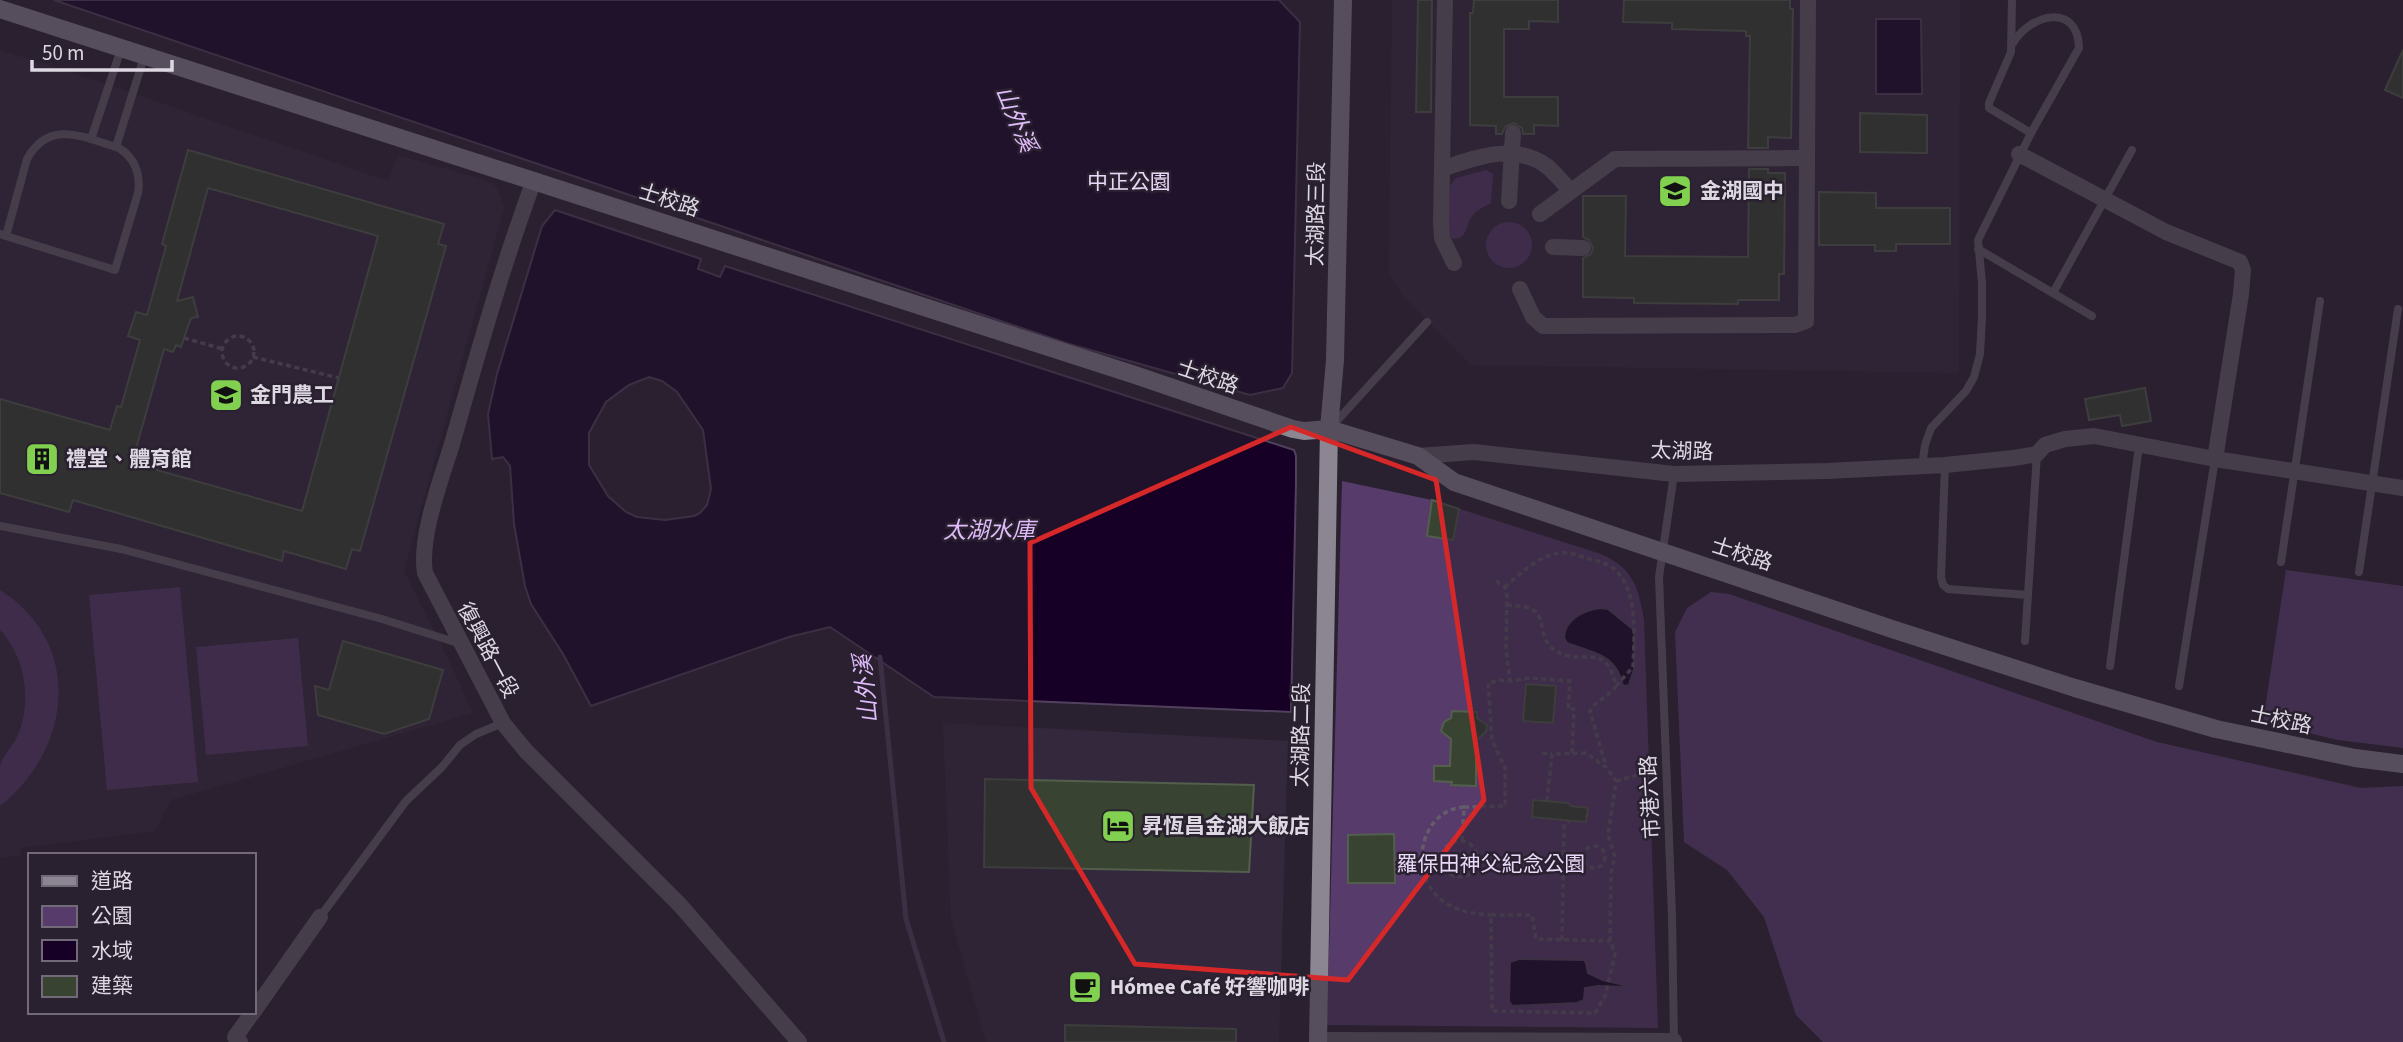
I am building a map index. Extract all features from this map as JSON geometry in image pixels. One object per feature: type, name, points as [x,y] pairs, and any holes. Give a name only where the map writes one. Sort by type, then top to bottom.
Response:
[{"type":"street","name":"太湖路三段","points":[[1329,429],[1335,360],[1343,0]]},
{"type":"street","points":[[1445,0],[1443,238],[1454,264]]},
{"type":"street","points":[[1520,289],[1533,317],[1543,326],[1795,325],[1806,321],[1808,0]]},
{"type":"street","name":"士校路","points":[[0,9],[1135,375],[1280,425],[1304,431],[1329,429],[1418,456],[1454,482],[2076,688],[2217,729],[2356,758],[2403,764]]},
{"type":"street","points":[[1509,201],[1513,134]]},
{"type":"street","points":[[1442,169],[1492,153],[1512,153],[1534,158],[1549,168],[1571,191]]},
{"type":"street","points":[[2019,154],[2166,232],[2240,262],[2243,270],[2215,459]]},
{"type":"street","points":[[1540,214],[1615,159],[1807,158]]},
{"type":"street","name":"復興路一段","points":[[534,180],[511,243],[437,495],[423,559],[425,573],[503,723],[526,751],[680,905],[799,1042]]},
{"type":"street","points":[[1553,247],[1583,247]]},
{"type":"street","name":"太湖路二段","points":[[1318,1041],[1329,429]]},
{"type":"street","points":[[2037,454],[2045,445],[2065,439],[2094,436],[2215,459],[2403,488]]},
{"type":"street","name":"太湖路","points":[[1418,456],[1475,452],[1674,474],[1922,467],[2037,454]]},
{"type":"street","points":[[256,1007],[320,917]]},
{"type":"street","points":[[236,1040],[251,1014]]},
{"type":"street","points":[[1318,1041],[1674,1041]]},
{"type":"lane","points":[[2012,0],[2009,61],[1989,108],[2031,133]]},
{"type":"lane","points":[[1922,467],[1931,428],[1966,391],[1975,377],[1980,354],[1982,317],[1978,240],[2019,154],[2079,48],[2079,35],[2073,24],[2062,18],[2048,17],[2019,32],[2011,45]]},
{"type":"lane","points":[[91,139],[121,49]]},
{"type":"lane","points":[[116,147],[144,57]]},
{"type":"lane","points":[[72,133],[116,147],[131,158],[140,184],[115,270],[3,235],[27,159],[31,151],[45,139],[56,134],[72,133]]},
{"type":"lane","points":[[2053,293],[2132,150]]},
{"type":"lane","points":[[1978,249],[2092,316]]},
{"type":"lane","points":[[2281,562],[2320,301]]},
{"type":"lane","points":[[2359,572],[2398,309]]},
{"type":"lane","points":[[1329,429],[1427,322]]},
{"type":"lane","points":[[2110,666],[2139,446]]},
{"type":"lane","points":[[2025,641],[2037,454]]},
{"type":"lane","points":[[2179,686],[2215,459]]},
{"type":"lane","points":[[1945,465],[1941,577],[1943,586],[1948,589],[2028,595]]},
{"type":"lane","name":"市港六路","points":[[1674,474],[1659,577],[1674,1041]]},
{"type":"lane","points":[[0,526],[134,552],[382,619],[461,644]]},
{"type":"lane","points":[[320,917],[406,800],[442,767],[460,744],[503,723]]},
{"type":"path","points":[[242,336],[253,347],[253,357],[242,367],[232,366],[224,359],[223,349],[228,340],[242,336]]},
{"type":"path","points":[[184,338],[223,349]]},
{"type":"path","points":[[253,357],[339,378]]},
{"type":"path","points":[[1505,587],[1524,570],[1548,556],[1567,553],[1602,562],[1618,573],[1630,596],[1634,620],[1633,667],[1608,696],[1596,703],[1590,711],[1607,768]]},
{"type":"path","points":[[1496,581],[1505,587],[1505,637],[1510,681]]},
{"type":"path","points":[[1507,605],[1528,607],[1536,612],[1546,642],[1552,649],[1565,655],[1605,660],[1612,667],[1616,686]]},
{"type":"path","points":[[1572,754],[1574,709],[1568,709],[1570,681],[1530,678],[1488,683],[1492,740],[1505,768],[1505,806],[1455,807],[1440,816],[1429,829],[1422,845],[1426,880],[1436,895],[1451,906],[1470,914],[1532,915],[1536,939],[1610,941]]},
{"type":"path","points":[[1490,915],[1492,1011],[1595,1013],[1605,996],[1615,954],[1610,941],[1611,873],[1615,857],[1608,835],[1616,780],[1607,768],[1586,753],[1542,753]]},
{"type":"path","points":[[1547,801],[1552,754]]},
{"type":"path","points":[[1616,780],[1655,770]]},
{"type":"path","points":[[1462,841],[1464,807]]},
{"type":"path","points":[[1562,940],[1564,826],[1569,821]]},
{"type":"path","points":[[1456,841],[1462,841],[1476,850],[1478,862],[1472,872],[1461,877],[1445,870],[1442,858],[1446,847],[1456,841]]},
{"type":"path","points":[[1592,846],[1600,847],[1605,856],[1604,863],[1595,868],[1588,866],[1584,859],[1586,849],[1592,846]]},
{"type":"path","points":[[1396,858],[1442,858]]},
{"type":"path","points":[[1563,859],[1584,859]]},
{"type":"highlighted area","points":[[1291,427],[1436,480],[1484,800],[1348,980],[1135,964],[1031,788],[1030,543]]},
{"type":"shaded area","name":"金湖國中","points":[[1392,0],[1960,0],[1959,373],[1471,365],[1403,296],[1389,274]]},
{"type":"shaded area","name":"金門農工","points":[[0,50],[388,181],[398,155],[481,179],[493,184],[498,190],[504,208],[404,571],[473,713],[171,800],[155,831],[21,848],[21,855],[0,858]]},
{"type":"shaded area","points":[[2286,570],[2403,586],[2403,748],[2338,740],[2263,722]]},
{"type":"shaded area","points":[[1711,592],[1729,594],[2157,742],[2361,788],[2403,786],[2403,1042],[1823,1042],[1796,1015],[1764,917],[1727,870],[1684,842],[1675,632],[1687,608]]},
{"type":"shaded area","points":[[943,723],[1288,741],[1279,1042],[986,1042],[951,919]]},
{"type":"green space","points":[[1486,170],[1493,174],[1491,203],[1473,216],[1461,237],[1453,239],[1448,234],[1450,186],[1456,178]]},
{"type":"green space","points":[[1509,222],[1525,229],[1532,245],[1525,261],[1509,268],[1493,261],[1486,245],[1493,229]]},
{"type":"green space","name":"羅保田神父紀念公園","points":[[1342,481],[1432,500],[1601,554],[1621,566],[1633,580],[1644,620],[1658,1028],[1327,1025]]},
{"type":"green space","points":[[180,587],[198,782],[107,790],[89,595]]},
{"type":"green space","points":[[0,590],[27,612],[46,638],[56,667],[58,696],[54,727],[42,756],[24,783],[0,806],[0,767],[21,726],[25,697],[21,667],[9,641],[0,630]]},
{"type":"green space","points":[[298,638],[308,746],[206,755],[196,647]]},
{"type":"water","name":"中正公園","points":[[54,0],[1279,0],[1300,22],[1292,373],[1283,388],[1250,395],[1069,344]]},
{"type":"water","points":[[1876,19],[1921,19],[1922,94],[1876,94]]},
{"type":"water","name":"太湖水庫","points":[[555,210],[701,259],[698,269],[720,277],[725,266],[1294,450],[1296,483],[1291,712],[934,697],[830,627],[789,637],[591,706],[563,654],[531,604],[525,586],[514,524],[510,466],[503,457],[492,459],[488,414],[497,374],[542,226]],"holes":[[[649,377],[662,381],[677,392],[703,430],[711,489],[707,505],[700,513],[665,520],[637,517],[626,512],[608,496],[589,465],[589,433],[606,402],[629,385]]]},
{"type":"water","points":[[1608,609],[1634,630],[1634,669],[1629,685],[1623,686],[1620,675],[1609,661],[1567,643],[1564,638],[1571,621],[1588,611]]},
{"type":"water","points":[[1519,959],[1584,960],[1588,973],[1624,985],[1585,988],[1584,1000],[1577,1003],[1512,1006],[1509,1001],[1510,962]]},
{"type":"building","points":[[1418,0],[1432,0],[1431,112],[1416,112]]},
{"type":"building","points":[[1474,0],[1558,0],[1558,22],[1529,21],[1529,29],[1504,29],[1504,97],[1558,97],[1558,126],[1534,125],[1534,134],[1523,134],[1522,128],[1514,123],[1505,127],[1502,134],[1496,134],[1496,126],[1470,125],[1470,13],[1473,13]]},
{"type":"building","points":[[1624,0],[1790,0],[1790,9],[1793,9],[1791,138],[1768,137],[1768,148],[1748,148],[1750,36],[1746,36],[1746,31],[1672,29],[1672,23],[1623,22]]},
{"type":"building","points":[[2403,50],[2403,98],[2385,90]]},
{"type":"building","points":[[1860,113],[1927,115],[1927,153],[1860,152]]},
{"type":"building","points":[[188,150],[444,224],[438,244],[446,246],[360,551],[352,549],[346,569],[284,551],[282,561],[73,500],[69,512],[0,493],[0,399],[110,430],[117,406],[121,407],[140,340],[128,336],[136,312],[147,315],[166,246],[162,244]],"holes":[[[208,188],[378,236],[302,511],[132,463],[164,349],[173,352],[176,345],[181,347],[191,318],[198,317],[193,297],[177,301]]]},
{"type":"building","points":[[1749,169],[1785,173],[1784,274],[1779,274],[1779,300],[1738,300],[1738,304],[1634,303],[1634,298],[1583,297],[1583,258],[1591,254],[1593,248],[1589,240],[1583,237],[1583,196],[1626,196],[1625,256],[1748,257]]},
{"type":"building","points":[[1819,192],[1876,193],[1876,208],[1950,208],[1950,244],[1896,244],[1896,251],[1875,251],[1875,245],[1819,245]]},
{"type":"building","points":[[2145,388],[2151,421],[2122,426],[2120,415],[2089,420],[2085,399]]},
{"type":"building","points":[[1432,500],[1459,509],[1453,540],[1427,536]]},
{"type":"building","points":[[343,641],[443,670],[429,719],[384,734],[318,715],[315,686],[329,690]]},
{"type":"building","points":[[1526,684],[1556,686],[1553,723],[1523,721]]},
{"type":"building","points":[[1452,711],[1477,712],[1477,718],[1487,725],[1486,732],[1476,740],[1476,786],[1434,781],[1434,766],[1450,766],[1451,739],[1441,731],[1444,722],[1451,718]]},
{"type":"building","name":"昇恆昌金湖大飯店","points":[[985,779],[1254,785],[1249,872],[984,867]]},
{"type":"building","points":[[1533,800],[1588,808],[1586,822],[1532,817]]},
{"type":"building","points":[[1394,834],[1395,883],[1348,883],[1348,835]]},
{"type":"building","points":[[1065,1025],[1236,1029],[1236,1042],[1065,1042]]},
{"type":"waterway","name":"山外溪","points":[[880,657],[906,919],[944,1042]]},
{"type":"place","name":"金湖國中","points":[[1675,191]]},
{"type":"place","name":"金門農工","points":[[226,395]]},
{"type":"place","name":"禮堂、體育館","points":[[42,459]]},
{"type":"place","name":"昇恆昌金湖大飯店","points":[[1118,826]]},
{"type":"place","name":"Hómee Café 好響咖啡","points":[[1085,987]]}]
